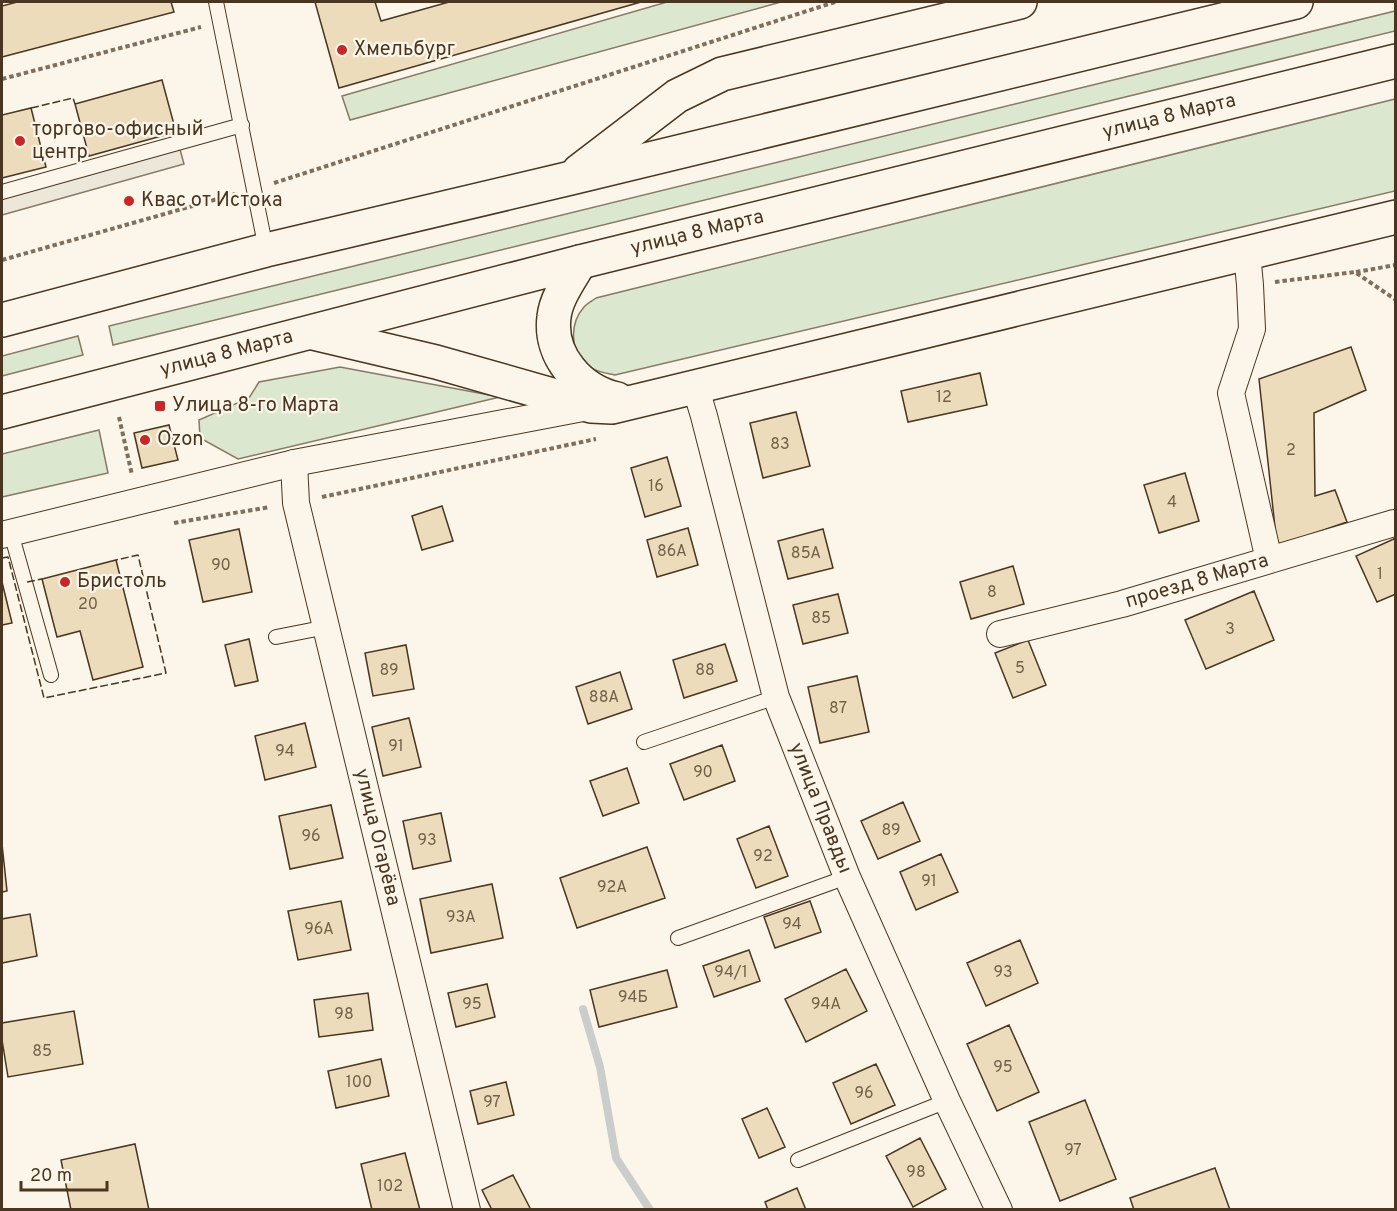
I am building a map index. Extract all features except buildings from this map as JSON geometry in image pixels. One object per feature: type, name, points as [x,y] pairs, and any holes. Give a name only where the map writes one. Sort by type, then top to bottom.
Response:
[{"type":"main road","points":[[571,178],[677,96],[722,74],[1020,2]]},
{"type":"main road","points":[[2,320],[266,250],[1296,2]]},
{"type":"main road","name":"улица 8 Марта","points":[[2,412],[580,262],[1395,61]]},
{"type":"main road","points":[[309,332],[436,362],[591,406],[612,407],[1395,217]]},
{"type":"main road","points":[[580,262],[563,292],[554,315],[553,338],[563,363],[584,384],[607,396],[630,402]]},
{"type":"street","points":[[1247,253],[1252,329],[1231,393],[1269,560]]},
{"type":"street","name":"улица Правды","points":[[694,386],[707,427],[776,697],[847,877],[946,1101],[999,1209]]},
{"type":"street","points":[[6,534],[294,464],[591,406]]},
{"type":"street","name":"улица Огарёва","points":[[294,464],[296,503],[467,1209]]},
{"type":"street","name":"проезд 8 Марта","points":[[999,634],[1122,604],[1394,523]]},
{"type":"lane","points":[[216,2],[266,250]]},
{"type":"lane","points":[[2,192],[242,125]]},
{"type":"lane","points":[[6,534],[51,675]]},
{"type":"lane","points":[[276,637],[327,627]]},
{"type":"lane","points":[[644,742],[776,697]]},
{"type":"lane","points":[[678,938],[847,877]]},
{"type":"lane","points":[[798,1160],[946,1101]]},
{"type":"path","points":[[2,260],[254,189],[835,2]]},
{"type":"path","points":[[2,79],[221,21]]},
{"type":"path","points":[[1355,272],[1395,265]]},
{"type":"path","points":[[119,417],[133,480]]},
{"type":"green space","points":[[667,2],[781,2],[350,120],[342,96]]},
{"type":"green space","points":[[1395,11],[1395,31],[113,345],[109,326]]},
{"type":"green space","points":[[1395,99],[1395,191],[615,375],[588,366],[575,346],[574,329],[579,314],[596,298]]},
{"type":"green space","points":[[78,336],[83,355],[2,376],[2,356]]},
{"type":"green space","points":[[340,367],[500,397],[238,459],[200,438],[199,420],[249,398],[259,382]]},
{"type":"green space","points":[[99,430],[108,473],[2,497],[2,454]]},
{"type":"shaded area","points":[[178,142],[184,164],[2,215],[2,192]]},
{"type":"waterway","points":[[583,1009],[600,1067],[616,1158],[650,1210]]},
{"type":"fence","points":[[31,108],[73,98],[75,104]]},
{"type":"fence","points":[[2,558],[8,557],[44,698],[166,673],[138,555],[116,560]]},
{"type":"fence","points":[[27,582],[42,579]]},
{"type":"place","name":"Хмельбург","points":[[342,50]]},
{"type":"place","name":"торгово-офисный центр","points":[[20,141]]},
{"type":"place","name":"Квас от Истока","points":[[129,201]]},
{"type":"place","name":"Улица 8-го Марта","points":[[160,406]]},
{"type":"place","name":"Ozon","points":[[145,440]]},
{"type":"place","name":"Бристоль","points":[[65,582]]}]
